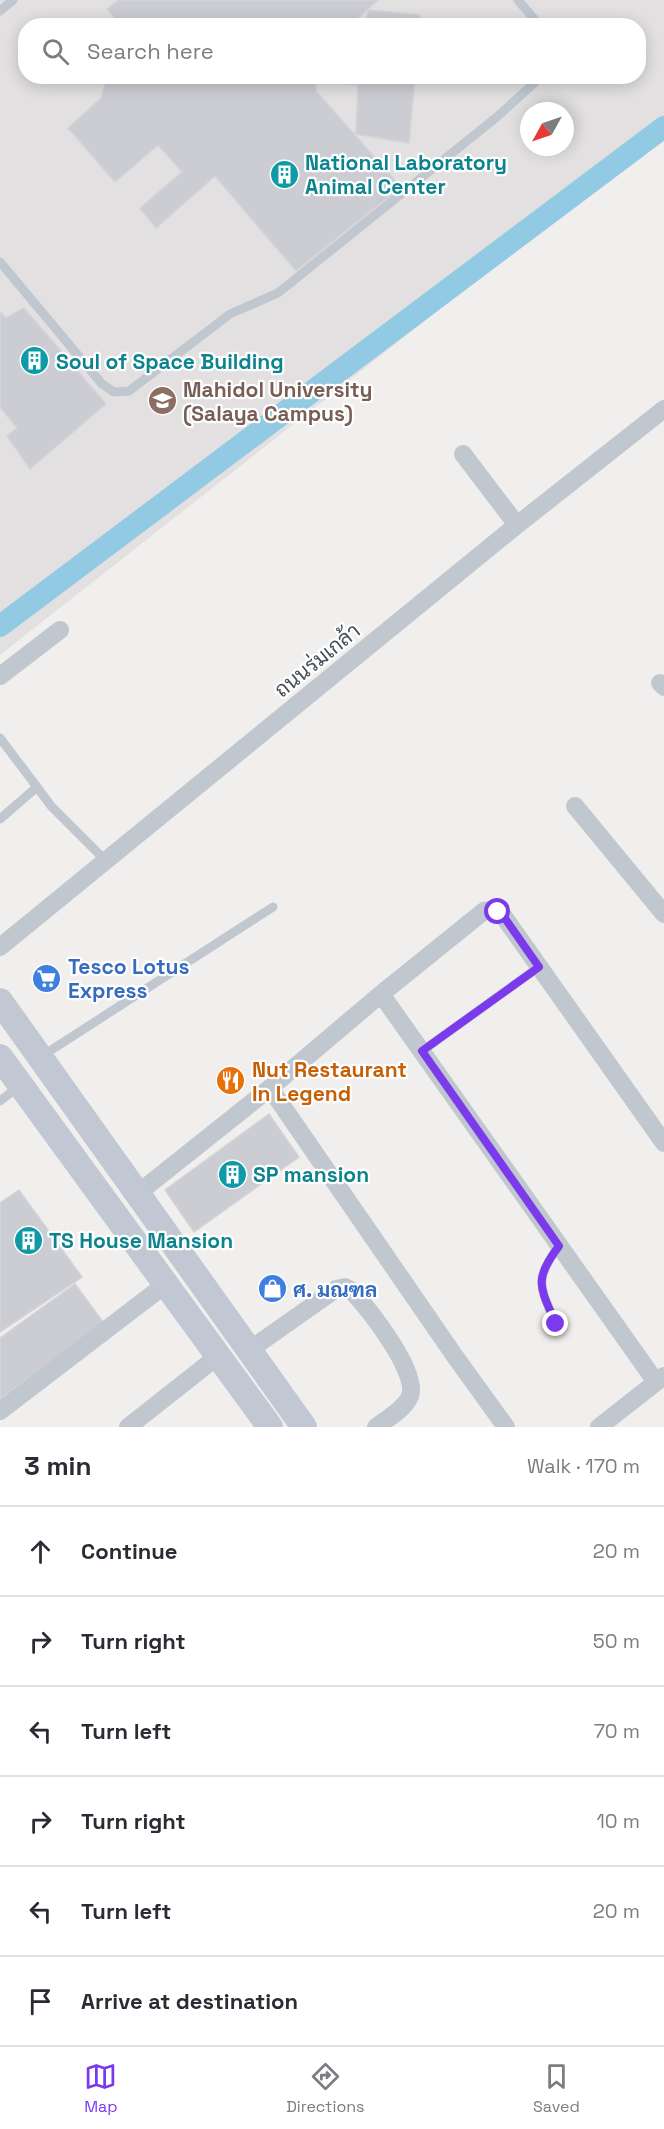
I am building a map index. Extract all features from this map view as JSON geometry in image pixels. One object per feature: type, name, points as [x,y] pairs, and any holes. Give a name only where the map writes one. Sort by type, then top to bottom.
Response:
[{"type":"main road","points":[[0,1001],[304,1427]]},
{"type":"main road","points":[[0,1057],[270,1427]]},
{"type":"main road","points":[[113,1211],[137,1194]]},
{"type":"street","name":"ถนนร่มเกล้า","points":[[0,947],[664,409]]},
{"type":"street","points":[[463,454],[518,525]]},
{"type":"street","points":[[0,676],[60,630]]},
{"type":"street","points":[[575,806],[664,914]]},
{"type":"street","points":[[137,1194],[270,1088],[484,911],[492,910],[504,917],[664,1143]]},
{"type":"street","points":[[381,994],[559,1246],[660,1379],[599,1427]]},
{"type":"street","points":[[270,1088],[506,1427]]},
{"type":"street","points":[[0,1411],[166,1284]]},
{"type":"street","points":[[248,1351],[336,1289],[345,1287],[351,1290],[404,1362],[412,1382],[410,1396],[404,1405],[376,1427]]},
{"type":"street","points":[[128,1427],[218,1356]]},
{"type":"lane","points":[[0,10],[13,0]]},
{"type":"lane","points":[[518,0],[533,18]]},
{"type":"lane","points":[[0,262],[102,384],[114,392],[129,392],[230,314],[278,293],[498,116],[533,84]]},
{"type":"lane","points":[[0,738],[51,806],[107,862]]},
{"type":"lane","points":[[0,819],[37,787]]},
{"type":"lane","points":[[40,1057],[273,907]]},
{"type":"lane","points":[[422,1051],[539,967]]},
{"type":"lane","points":[[0,1101],[21,1085]]},
{"type":"lane","points":[[556,1324],[541,1291],[541,1275],[546,1262],[559,1246]]},
{"type":"shaded area","name":"Mahidol University (Salaya Campus)","points":[[0,0],[664,0],[664,133],[0,655]]},
{"type":"building","points":[[119,0],[378,0],[358,18],[114,18],[107,9]]},
{"type":"building","points":[[368,10],[420,15],[420,18],[367,18]]},
{"type":"building","name":"National Laboratory Animal Center","points":[[105,84],[315,84],[316,91],[401,187],[296,271],[215,176],[156,228],[140,208],[182,172],[158,145],[115,182],[68,128],[101,98]]},
{"type":"building","name":"National Laboratory Animal Center","points":[[349,84],[414,84],[409,143],[356,134],[358,85]]},
{"type":"building","name":"Soul of Space Building","points":[[24,308],[106,404],[30,469],[7,436],[17,428],[0,407],[0,312],[6,318]]},
{"type":"building","name":"SP mansion","points":[[269,1114],[299,1157],[194,1232],[165,1190]]},
{"type":"building","name":"TS House Mansion","points":[[19,1190],[82,1277],[0,1332],[0,1203]]},
{"type":"building","points":[[75,1284],[104,1323],[0,1399],[0,1338]]},
{"type":"waterway","points":[[0,626],[664,127]]},
{"type":"place","name":"National Laboratory Animal Center","points":[[284,174]]},
{"type":"place","name":"Soul of Space Building","points":[[35,361]]},
{"type":"place","name":"Mahidol University (Salaya Campus)","points":[[162,401]]},
{"type":"place","name":"Tesco Lotus Express","points":[[47,978]]},
{"type":"place","name":"Nut Restaurant In Legend","points":[[231,1081]]},
{"type":"place","name":"SP mansion","points":[[232,1174]]},
{"type":"place","name":"TS House Mansion","points":[[28,1240]]},
{"type":"place","name":"ศ. มณฑล","points":[[272,1289]]},
{"type":"route","points":[[498,912],[504,917],[539,967],[422,1051],[559,1246],[546,1262],[541,1275],[541,1291],[556,1324]]}]
